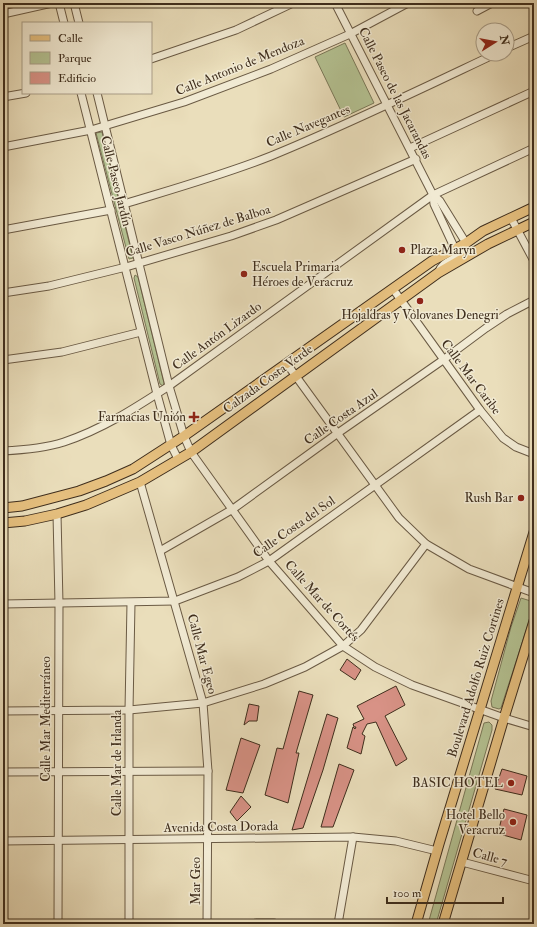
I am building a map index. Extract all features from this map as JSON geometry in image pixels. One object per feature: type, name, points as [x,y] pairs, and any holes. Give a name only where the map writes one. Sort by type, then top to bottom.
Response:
[{"type":"main road","name":"Calzada Costa Verde","points":[[3,508],[22,506],[54,498],[106,481],[133,469],[184,436],[432,261],[466,243],[483,231],[534,207]]},
{"type":"main road","name":"Calzada Costa Verde","points":[[3,523],[26,521],[57,514],[86,505],[140,482],[191,452],[438,273],[488,244],[534,222]]},
{"type":"main road","name":"Boulevard Adolfo Ruiz Cortines","points":[[416,924],[534,532]]},
{"type":"main road","points":[[443,924],[534,621]]},
{"type":"street","points":[[3,14],[52,3]]},
{"type":"street","points":[[59,3],[64,22]]},
{"type":"street","points":[[74,3],[79,22]]},
{"type":"street","points":[[152,59],[236,30],[293,3]]},
{"type":"street","name":"Calle Paseo de las Jacarandas","points":[[335,3],[416,159],[433,195],[434,204],[455,249]]},
{"type":"street","name":"Calle Antonio de Mendoza","points":[[3,147],[91,130],[184,102],[229,86],[350,34],[408,3]]},
{"type":"street","points":[[477,11],[492,3]]},
{"type":"street","points":[[515,44],[534,36]]},
{"type":"street","name":"Calle Navegantes","points":[[124,204],[216,176],[270,156],[387,105],[478,62]]},
{"type":"street","points":[[410,148],[534,91]]},
{"type":"street","points":[[3,97],[22,94]]},
{"type":"street","name":"Calle Paseo Jardín","points":[[81,94],[110,210],[126,266],[157,394],[171,445],[178,459]]},
{"type":"street","name":"Calle Paseo Jardín","points":[[97,94],[169,386],[184,436],[191,452]]},
{"type":"street","name":"Calle Antón Lizardo","points":[[3,451],[24,450],[62,443],[92,432],[124,415],[169,386],[433,195],[534,148]]},
{"type":"street","name":"Calle Vasco Núñez de Balboa","points":[[3,293],[49,286],[138,263],[231,236],[276,220],[416,159]]},
{"type":"street","name":"Calle Paseo de las Jacarandas","points":[[433,195],[440,201],[466,243]]},
{"type":"street","points":[[3,230],[110,210]]},
{"type":"street","points":[[517,231],[517,224],[521,217],[534,211]]},
{"type":"street","points":[[511,218],[534,261]]},
{"type":"street","points":[[438,273],[441,266],[460,253],[462,246],[466,243]]},
{"type":"street","name":"Calle Mar Caribe","points":[[392,289],[480,410],[503,438],[516,447],[534,454]]},
{"type":"street","name":"Calle Costa Azul","points":[[160,551],[233,509],[486,328],[507,314],[534,300]]},
{"type":"street","points":[[3,360],[62,352],[141,332]]},
{"type":"street","points":[[296,376],[297,361],[323,343],[324,338]]},
{"type":"street","points":[[287,364],[398,518],[426,544],[469,568],[534,593]]},
{"type":"street","name":"Calle Costa del Sol","points":[[3,604],[131,603],[175,601],[238,577],[269,561],[374,484],[480,410]]},
{"type":"street","name":"Calle Mar de Cortés","points":[[191,452],[269,561],[343,646],[375,667],[412,685],[480,710],[534,727]]},
{"type":"street","name":"Calle Mar Egeo","points":[[140,482],[203,703],[208,771],[208,838]]},
{"type":"street","name":"Calle Mar Mediterráneo","points":[[57,514],[59,604],[58,924]]},
{"type":"street","points":[[3,711],[129,710],[203,703],[264,684],[305,667],[343,646],[361,630],[426,544]]},
{"type":"street","name":"Calle Mar de Irlanda","points":[[130,924],[128,841],[131,603]]},
{"type":"street","points":[[3,772],[208,771]]},
{"type":"street","points":[[338,924],[353,837]]},
{"type":"street","name":"Avenida Costa Dorada","points":[[3,841],[128,841],[208,838],[353,837],[396,840],[437,851]]},
{"type":"street","name":"Mar Geo","points":[[208,838],[208,924]]},
{"type":"street","name":"Calle 7","points":[[462,862],[534,881]]},
{"type":"street","points":[[256,923],[269,923]]},
{"type":"green space","points":[[345,43],[374,103],[344,117],[315,57]]},
{"type":"green space","points":[[102,132],[133,258],[129,259],[96,133]]},
{"type":"green space","points":[[135,275],[138,277],[164,383],[163,386],[160,384],[134,278]]},
{"type":"green space","points":[[521,598],[534,602],[534,606],[501,708],[499,709],[492,707],[491,701],[511,627]]},
{"type":"green space","points":[[489,722],[492,725],[492,730],[436,924],[428,924],[484,723]]},
{"type":"building","points":[[347,659],[361,670],[355,680],[340,670]]},
{"type":"building","points":[[396,686],[405,705],[385,716],[407,759],[396,766],[376,722],[367,724],[362,734],[365,736],[361,754],[347,748],[353,727],[355,729],[356,727],[354,727],[353,724],[364,719],[357,706]]},
{"type":"building","points":[[299,691],[313,695],[296,753],[299,753],[288,803],[265,795],[277,748],[283,749]]},
{"type":"building","points":[[249,704],[259,706],[257,721],[249,721],[244,725]]},
{"type":"building","points":[[327,714],[338,718],[323,770],[303,828],[292,830]]},
{"type":"building","points":[[241,738],[260,745],[243,793],[226,790]]},
{"type":"building","points":[[339,764],[354,770],[333,827],[321,827]]},
{"type":"building","name":"BASIC HOTEL","points":[[502,769],[527,776],[522,795],[495,789]]},
{"type":"building","points":[[241,796],[251,807],[237,821],[230,812]]},
{"type":"building","name":"Hotel Bello Veracruz","points":[[504,809],[527,815],[521,840],[503,835],[504,830],[499,829]]},
{"type":"place","name":"Plaza Maryn","points":[[402,250]]},
{"type":"place","name":"Escuela Primaria Héroes de Veracruz","points":[[244,274]]},
{"type":"place","name":"Hojaldras y Volovanes Denegri","points":[[420,301]]},
{"type":"place","name":"Farmacias Unión","points":[[194,417]]},
{"type":"place","name":"Rush Bar","points":[[521,498]]},
{"type":"place","name":"BASIC HOTEL","points":[[511,783]]},
{"type":"place","name":"Hotel Bello Veracruz","points":[[513,822]]}]
